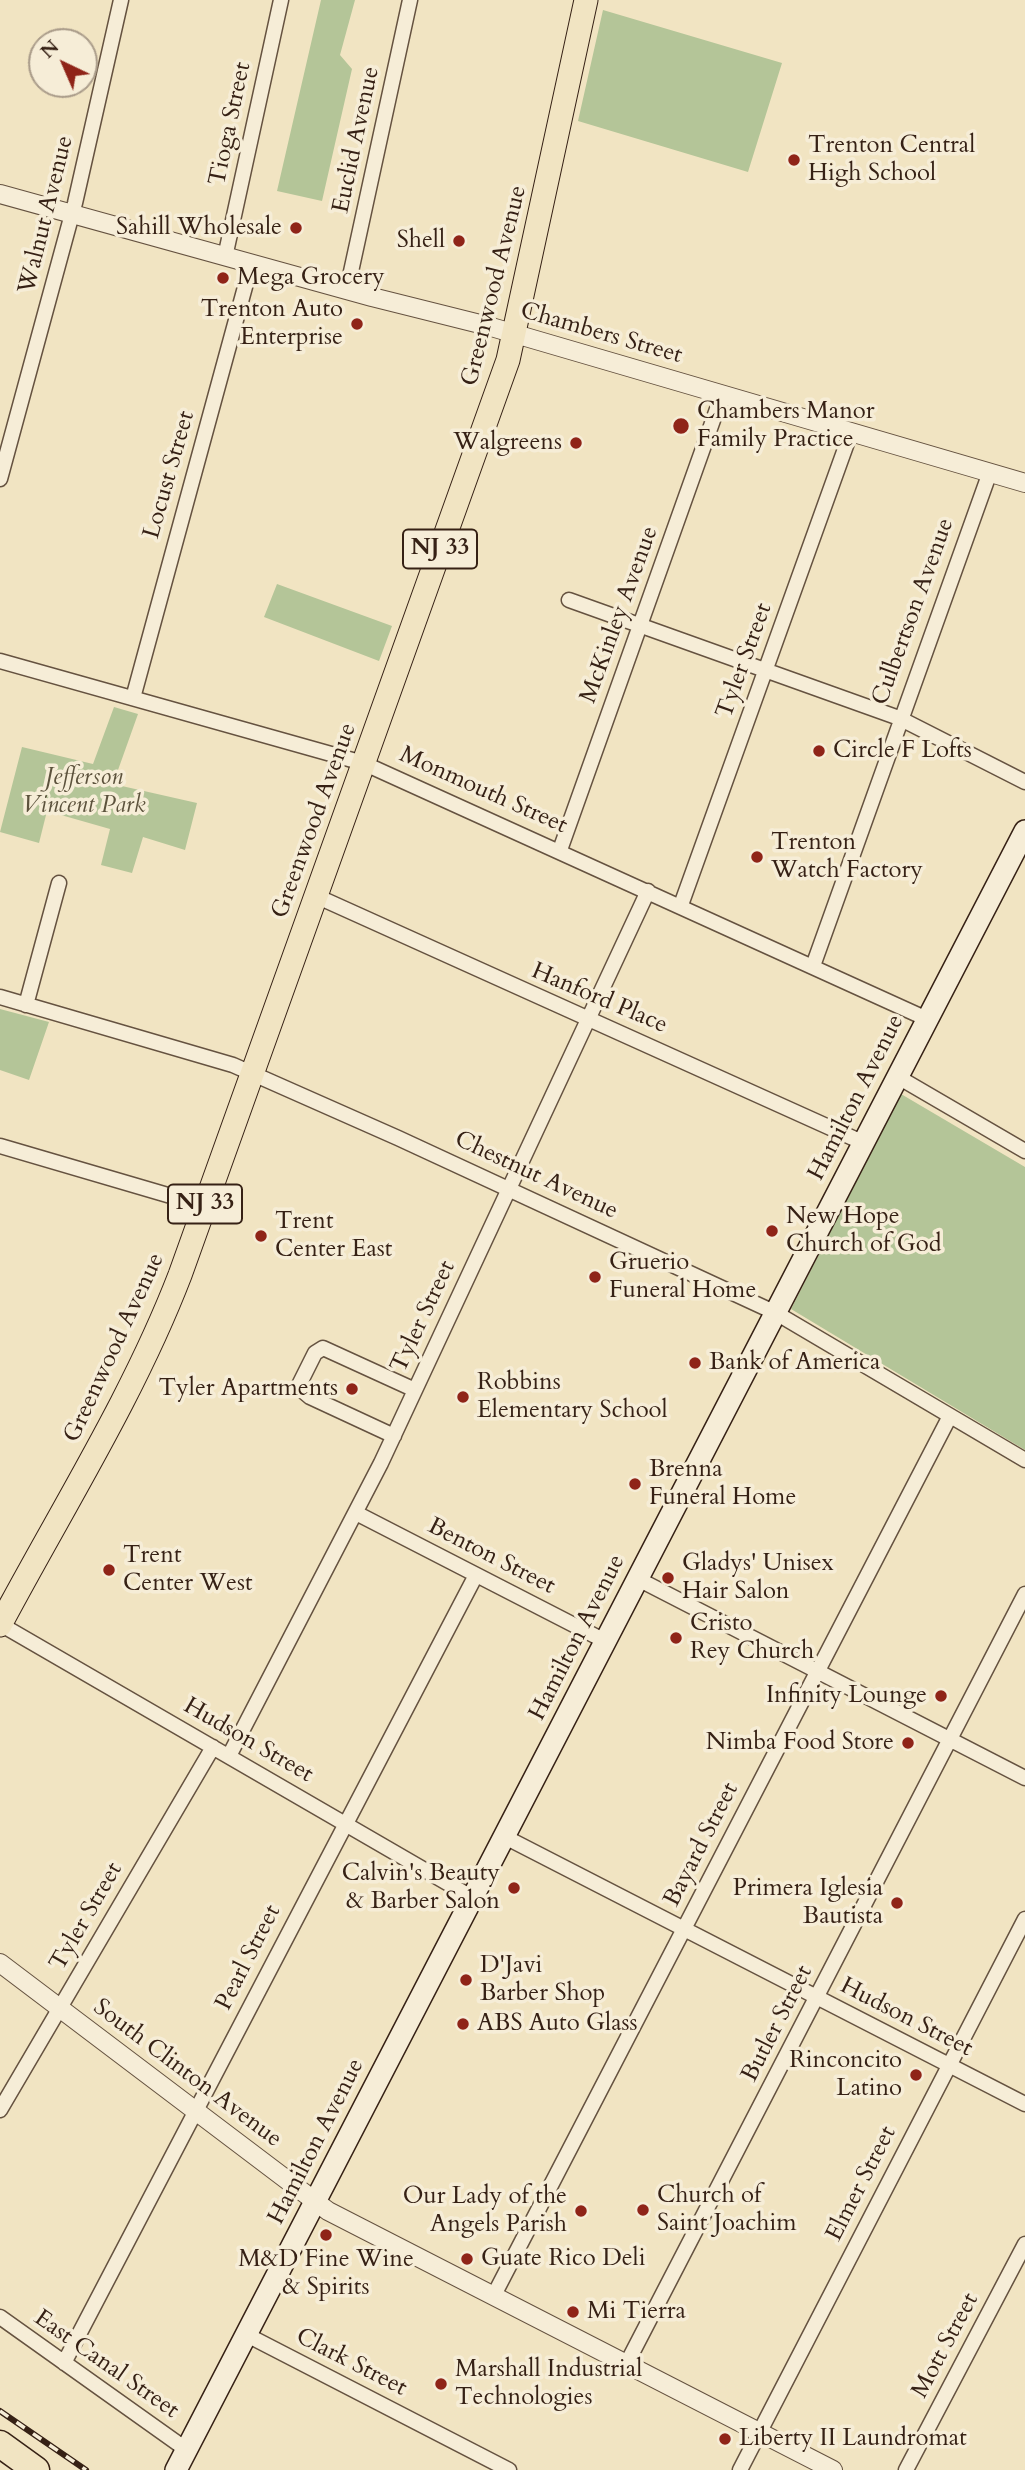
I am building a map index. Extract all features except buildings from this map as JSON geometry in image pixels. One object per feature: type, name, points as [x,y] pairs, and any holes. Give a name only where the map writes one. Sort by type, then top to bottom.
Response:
[{"type":"highway","points":[[0,2444],[36,2470]]},
{"type":"main road","name":"Greenwood Avenue","points":[[0,1624],[121,1404],[167,1309],[205,1206],[505,370],[586,0]]},
{"type":"main road","name":"Hamilton Avenue","points":[[176,2470],[1025,831]]},
{"type":"street","name":"Walnut Avenue","points":[[0,479],[72,215],[121,0]]},
{"type":"street","name":"Tioga Street","points":[[225,257],[281,0]]},
{"type":"street","name":"Euclid Avenue","points":[[347,290],[410,0]]},
{"type":"street","name":"Chambers Street","points":[[0,194],[251,265],[515,334],[1025,483]]},
{"type":"street","name":"Locust Street","points":[[133,698],[251,265]]},
{"type":"street","name":"McKinley Avenue","points":[[560,850],[722,395]]},
{"type":"street","name":"Tyler Street","points":[[681,905],[851,432]]},
{"type":"street","name":"Culbertson Avenue","points":[[813,966],[990,472]]},
{"type":"street","points":[[569,600],[900,718],[1025,782]]},
{"type":"street","name":"Monmouth Street","points":[[0,661],[363,763],[681,905],[927,1020]]},
{"type":"street","points":[[26,1005],[59,883]]},
{"type":"street","name":"Tyler Street","points":[[229,1756],[394,1436],[648,891]]},
{"type":"street","name":"Hanford Place","points":[[316,896],[864,1143]]},
{"type":"street","name":"Chestnut Avenue","points":[[0,997],[252,1072],[509,1188],[776,1313],[1025,1460]]},
{"type":"street","points":[[898,1077],[1025,1151]]},
{"type":"street","points":[[0,1146],[205,1206]]},
{"type":"street","points":[[394,1436],[310,1397],[298,1387],[315,1353],[323,1348],[415,1390]]},
{"type":"street","name":"Bayard Street","points":[[494,2295],[950,1416]]},
{"type":"street","name":"Benton Street","points":[[356,1513],[605,1641]]},
{"type":"street","name":"Pearl Street","points":[[64,2363],[476,1575]]},
{"type":"street","points":[[638,1579],[1025,1778]]},
{"type":"street","name":"Butler Street","points":[[627,2363],[1025,1594]]},
{"type":"street","name":"Hudson Street","points":[[0,1624],[473,1898]]},
{"type":"street","name":"Tyler Street","points":[[0,2110],[213,1747]]},
{"type":"street","name":"Hudson Street","points":[[505,1836],[1025,2104]]},
{"type":"street","name":"Elmer Street","points":[[740,2470],[1025,1919]]},
{"type":"street","name":"South Clinton Avenue","points":[[0,1963],[329,2211],[833,2470]]},
{"type":"street","name":"Mott Street","points":[[906,2470],[1025,2244]]},
{"type":"street","name":"East Canal Street","points":[[0,2317],[187,2450]]},
{"type":"street","name":"Clark Street","points":[[247,2335],[509,2470]]},
{"type":"green space","points":[[321,0],[355,0],[340,55],[352,69],[322,201],[277,191]]},
{"type":"green space","points":[[603,10],[782,63],[748,172],[578,121]]},
{"type":"green space","points":[[277,584],[392,626],[379,661],[264,617]]},
{"type":"green space","name":"Jefferson Vincent Park","points":[[114,707],[138,714],[113,784],[197,803],[185,850],[143,837],[132,873],[101,865],[110,829],[47,811],[39,843],[0,832],[22,747],[93,764]]},
{"type":"green space","points":[[0,1009],[49,1022],[29,1080],[0,1070]]},
{"type":"green space","points":[[901,1094],[1025,1167],[1025,1450],[791,1309]]},
{"type":"railway","points":[[0,2411],[86,2470]]},
{"type":"place","name":"Trenton Central High School","points":[[794,160]]},
{"type":"place","name":"Sahill Wholesale","points":[[296,228]]},
{"type":"place","name":"Shell","points":[[459,241]]},
{"type":"place","name":"Mega Grocery","points":[[223,278]]},
{"type":"place","name":"Trenton Auto Enterprise","points":[[357,324]]},
{"type":"place","name":"Chambers Manor Family Practice","points":[[681,426]]},
{"type":"place","name":"Walgreens","points":[[576,443]]},
{"type":"place","name":"Circle F Lofts","points":[[819,751]]},
{"type":"place","name":"Trenton Watch Factory","points":[[757,857]]},
{"type":"place","name":"New Hope Church of God","points":[[772,1231]]},
{"type":"place","name":"Trent Center East","points":[[261,1236]]},
{"type":"place","name":"Gruerio Funeral Home","points":[[595,1277]]},
{"type":"place","name":"Bank of America","points":[[695,1363]]},
{"type":"place","name":"Tyler Apartments","points":[[352,1389]]},
{"type":"place","name":"Robbins Elementary School","points":[[463,1397]]},
{"type":"place","name":"Brenna Funeral Home","points":[[635,1484]]},
{"type":"place","name":"Trent Center West","points":[[109,1570]]},
{"type":"place","name":"Gladys' Unisex Hair Salon","points":[[668,1578]]},
{"type":"place","name":"Cristo Rey Church","points":[[676,1638]]},
{"type":"place","name":"Infinity Lounge","points":[[941,1696]]},
{"type":"place","name":"Nimba Food Store","points":[[908,1743]]},
{"type":"place","name":"Calvin's Beauty & Barber Salon","points":[[514,1888]]},
{"type":"place","name":"Primera Iglesia Bautista","points":[[897,1903]]},
{"type":"place","name":"D'Javi Barber Shop","points":[[466,1980]]},
{"type":"place","name":"ABS Auto Glass","points":[[463,2024]]},
{"type":"place","name":"Rinconcito Latino","points":[[916,2075]]},
{"type":"place","name":"Church of Saint Joachim","points":[[643,2210]]},
{"type":"place","name":"Our Lady of the Angels Parish","points":[[581,2211]]},
{"type":"place","name":"M&D Fine Wine & Spirits","points":[[326,2235]]},
{"type":"place","name":"Guate Rico Deli","points":[[467,2259]]},
{"type":"place","name":"Mi Tierra","points":[[573,2312]]},
{"type":"place","name":"Marshall Industrial Technologies","points":[[441,2384]]},
{"type":"place","name":"Liberty II Laundromat","points":[[725,2439]]}]
